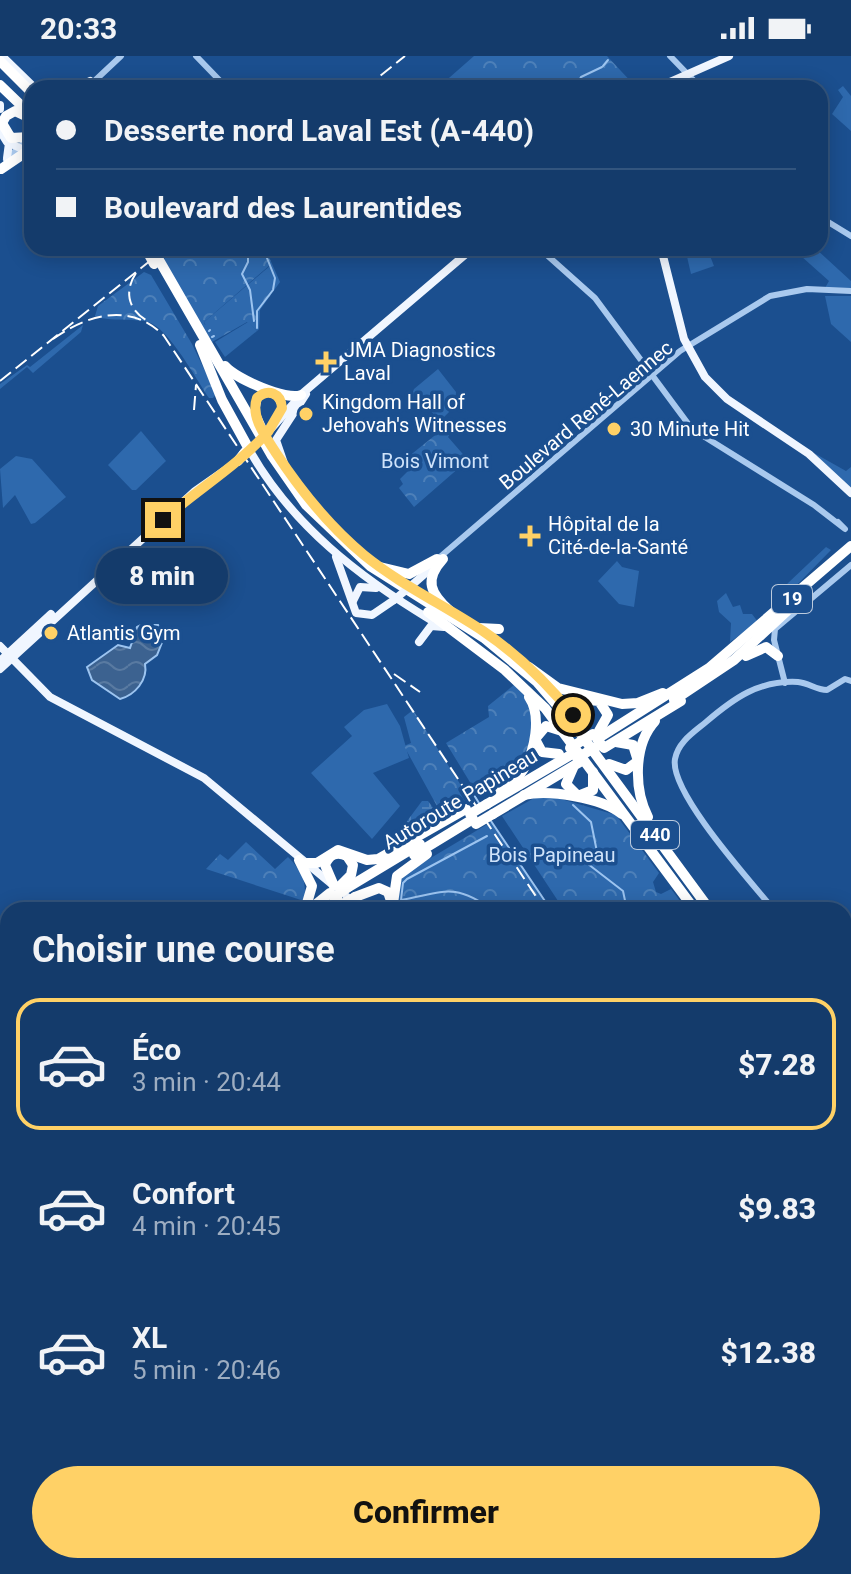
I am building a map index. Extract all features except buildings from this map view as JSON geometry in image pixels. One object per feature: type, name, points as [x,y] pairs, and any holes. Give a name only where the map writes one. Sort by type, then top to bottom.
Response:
[{"type":"highway","points":[[1,59],[24,80]]},
{"type":"highway","points":[[0,71],[24,94]]},
{"type":"highway","points":[[0,85],[24,110]]},
{"type":"highway","points":[[24,115],[13,112],[2,123],[5,134],[24,143]]},
{"type":"highway","points":[[2,166],[24,144]]},
{"type":"highway","name":"440","points":[[153,256],[296,492],[330,531],[367,564],[486,640],[539,685],[572,722],[709,902]]},
{"type":"highway","name":"440","points":[[157,262],[200,345],[270,466],[301,510],[357,564],[422,611],[496,655],[542,697],[695,902]]},
{"type":"highway","points":[[200,345],[247,455]]},
{"type":"highway","points":[[212,352],[236,377],[290,398],[304,395]]},
{"type":"highway","points":[[279,392],[290,409]]},
{"type":"highway","points":[[296,492],[380,567],[479,628],[499,629],[497,636],[501,644],[560,688],[622,704],[638,703],[663,693]]},
{"type":"highway","name":"Autoroute Papineau","points":[[601,740],[707,680],[761,637],[851,548]]},
{"type":"highway","name":"Autoroute Papineau","points":[[341,894],[575,757],[679,689],[731,651],[851,548]]},
{"type":"highway","points":[[380,567],[409,574],[440,559]]},
{"type":"highway","points":[[440,559],[431,574],[431,588],[450,611]]},
{"type":"highway","points":[[422,611],[519,682],[564,732],[687,900]]},
{"type":"highway","points":[[731,665],[761,637]]},
{"type":"highway","points":[[648,817],[637,786],[644,739],[653,722],[731,665],[762,648],[770,648],[778,656]]},
{"type":"highway","points":[[601,740],[663,693],[731,651]]},
{"type":"highway","points":[[529,667],[581,725],[709,902]]},
{"type":"highway","points":[[488,807],[499,790],[524,768],[536,724],[535,706],[519,682]]},
{"type":"highway","points":[[581,725],[582,705],[591,700],[599,701],[608,715],[601,740]]},
{"type":"highway","points":[[601,740],[679,702]]},
{"type":"highway","points":[[564,732],[549,725],[535,736],[541,751],[575,757]]},
{"type":"highway","points":[[601,740],[631,743],[638,758],[626,770],[609,764]]},
{"type":"highway","points":[[499,790],[559,754]]},
{"type":"highway","points":[[575,757],[566,784],[578,796],[593,790],[593,771]]},
{"type":"highway","points":[[524,795],[575,757]]},
{"type":"highway","points":[[488,807],[524,795],[548,792],[604,805],[629,821]]},
{"type":"highway","points":[[309,902],[312,866],[338,850],[375,860],[435,828],[471,817]]},
{"type":"highway","points":[[391,902],[399,872],[453,838],[471,817]]},
{"type":"highway","name":"Autoroute Papineau","points":[[341,894],[380,875],[471,817]]},
{"type":"highway","points":[[341,894],[435,828]]},
{"type":"highway","points":[[380,875],[453,838]]},
{"type":"highway","points":[[655,848],[687,900]]},
{"type":"highway","points":[[341,894],[382,888],[391,897],[391,902]]},
{"type":"highway","points":[[593,1574],[601,1574]]},
{"type":"main road","points":[[672,80],[729,56]]},
{"type":"main road","points":[[1,59],[26,80]]},
{"type":"main road","points":[[0,131],[24,143]]},
{"type":"main road","points":[[2,166],[24,144]]},
{"type":"main road","points":[[277,421],[317,382],[464,256]]},
{"type":"main road","points":[[661,256],[686,349],[701,372],[721,394],[816,461],[851,493]]},
{"type":"main road","points":[[269,434],[282,408],[280,399],[272,393],[261,395],[255,403],[257,418],[286,469],[314,506],[344,537]]},
{"type":"main road","points":[[286,469],[276,439],[304,395]]},
{"type":"main road","points":[[0,669],[6,655],[52,614],[78,597],[186,499],[247,455],[290,409]]},
{"type":"main road","points":[[247,455],[329,547],[392,598],[422,611],[464,640]]},
{"type":"main road","points":[[329,547],[343,568],[350,603],[356,613],[372,615],[440,559]]},
{"type":"main road","points":[[422,611],[427,630]]},
{"type":"main road","points":[[419,642],[433,625],[444,627]]},
{"type":"main road","points":[[6,655],[58,702],[177,763],[229,800],[312,866],[350,902]]},
{"type":"main road","points":[[312,866],[341,894]]},
{"type":"street","points":[[93,80],[119,56]]},
{"type":"street","points":[[196,56],[219,80]]},
{"type":"street","points":[[670,56],[691,80]]},
{"type":"street","points":[[828,224],[851,238]]},
{"type":"street","points":[[548,256],[595,298],[684,420],[704,439],[838,522]]},
{"type":"street","name":"Boulevard René-Laennec","points":[[440,559],[686,349],[770,296],[807,289],[851,293]]},
{"type":"street","points":[[784,681],[774,634],[787,618],[850,567]]},
{"type":"street","points":[[784,681],[775,636],[787,618]]},
{"type":"street","points":[[766,902],[715,838],[678,779],[675,761],[683,742],[738,695],[752,688],[799,680],[827,690],[845,679],[851,681]]},
{"type":"green space","points":[[474,56],[607,56],[629,80],[447,80]]},
{"type":"green space","points":[[843,86],[851,96],[851,131],[832,114],[843,97],[838,90]]},
{"type":"green space","points":[[165,256],[269,256],[280,282],[260,310],[257,331],[247,322],[212,342],[164,261]],"holes":[[[270,265],[272,267],[205,325],[204,322]]]},
{"type":"green space","points":[[687,256],[710,256],[714,266],[691,274]]},
{"type":"green space","points":[[801,256],[824,256],[851,281],[851,290],[825,288],[829,281]]},
{"type":"green space","points":[[271,265],[272,268],[206,326],[204,322]]},
{"type":"green space","points":[[144,272],[151,275],[192,344],[216,394],[213,398],[209,398],[189,366],[154,324],[95,316],[98,306]]},
{"type":"green space","points":[[825,296],[851,296],[851,342],[831,324]]},
{"type":"green space","points":[[248,322],[257,331],[225,357],[215,342]]},
{"type":"green space","points":[[83,325],[81,332],[33,373],[27,367],[0,389],[0,384],[27,365],[30,367]]},
{"type":"green space","points":[[438,369],[456,392],[455,406],[440,421],[426,406],[408,405],[414,389]]},
{"type":"green space","name":"Bois Vimont","points":[[449,424],[454,428],[448,437],[468,460],[414,507],[399,488],[403,484],[400,479],[413,466],[408,457]]},
{"type":"green space","points":[[141,431],[166,461],[136,490],[132,490],[108,465]]},
{"type":"green space","points":[[814,453],[846,471],[851,467],[851,490]]},
{"type":"green space","points":[[16,456],[32,459],[66,497],[35,523],[31,524],[15,495],[3,508],[0,469]]},
{"type":"green space","points":[[826,547],[831,550],[788,594],[776,601],[785,595],[784,588],[788,583]]},
{"type":"green space","points":[[617,561],[622,567],[639,571],[634,607],[619,604],[598,581]]},
{"type":"green space","points":[[726,593],[733,607],[740,605],[743,614],[752,614],[758,622],[730,642],[731,623],[719,612],[717,601]]},
{"type":"green space","points":[[514,685],[532,710],[527,751],[512,776],[476,792],[446,743],[489,717],[488,706]]},
{"type":"green space","points":[[387,704],[400,726],[409,758],[373,773],[400,806],[372,839],[311,773],[352,736],[344,727],[364,710]]},
{"type":"green space","points":[[413,710],[469,798],[443,817],[404,746],[411,743],[404,717]]},
{"type":"green space","name":"Bois Papineau","points":[[536,797],[554,797],[616,815],[659,873],[653,882],[656,892],[661,894],[671,889],[681,902],[559,902],[502,816]]},
{"type":"green space","points":[[422,801],[428,801],[437,813],[400,838],[399,832]]},
{"type":"green space","points":[[491,822],[546,902],[398,902],[399,882],[409,871]]},
{"type":"green space","points":[[246,842],[275,869],[288,857],[304,881],[304,902],[206,869],[220,854],[228,860]]},
{"type":"water","points":[[158,625],[163,640],[157,655],[145,664],[139,686],[120,699],[92,680],[87,667],[118,645],[130,648],[137,627]]},
{"type":"waterway","points":[[603,66],[608,60]]},
{"type":"waterway","points":[[579,80],[602,67]]},
{"type":"waterway","points":[[248,256],[242,274],[250,290],[254,321]]},
{"type":"waterway","points":[[257,328],[257,311],[273,290],[275,278],[266,256]]},
{"type":"waterway","points":[[474,795],[479,803]]},
{"type":"waterway","points":[[573,805],[591,822],[597,852],[588,864],[623,891],[625,902]]},
{"type":"waterway","points":[[491,821],[546,902]]},
{"type":"waterway","points":[[481,902],[458,892],[439,892],[401,900],[403,883],[407,879],[487,836]]},
{"type":"railway","points":[[375,80],[405,56]]},
{"type":"railway","points":[[0,381],[156,256]]},
{"type":"railway","points":[[136,273],[130,286],[130,299],[135,311],[146,320]]},
{"type":"railway","points":[[53,339],[80,323],[109,315],[138,319],[164,336],[540,902]]},
{"type":"railway","points":[[194,410],[196,385]]},
{"type":"railway","points":[[394,674],[420,692]]},
{"type":"place","name":"JMA Diagnostics Laval","points":[[326,362]]},
{"type":"place","name":"Kingdom Hall of Jehovah's Witnesses","points":[[306,414]]},
{"type":"place","name":"30 Minute Hit","points":[[614,429]]},
{"type":"place","name":"Hôpital de la Cité-de-la-Santé","points":[[530,536]]},
{"type":"place","name":"Atlantis Gym","points":[[51,633]]},
{"type":"route","points":[[163,520],[195,491],[244,456],[258,443],[262,438],[266,434],[268,432],[282,408],[280,399],[274,393],[264,393],[257,398],[254,408],[257,419],[263,430],[269,441],[274,450],[293,480],[325,518],[380,567],[505,647],[540,678],[573,715]]}]
